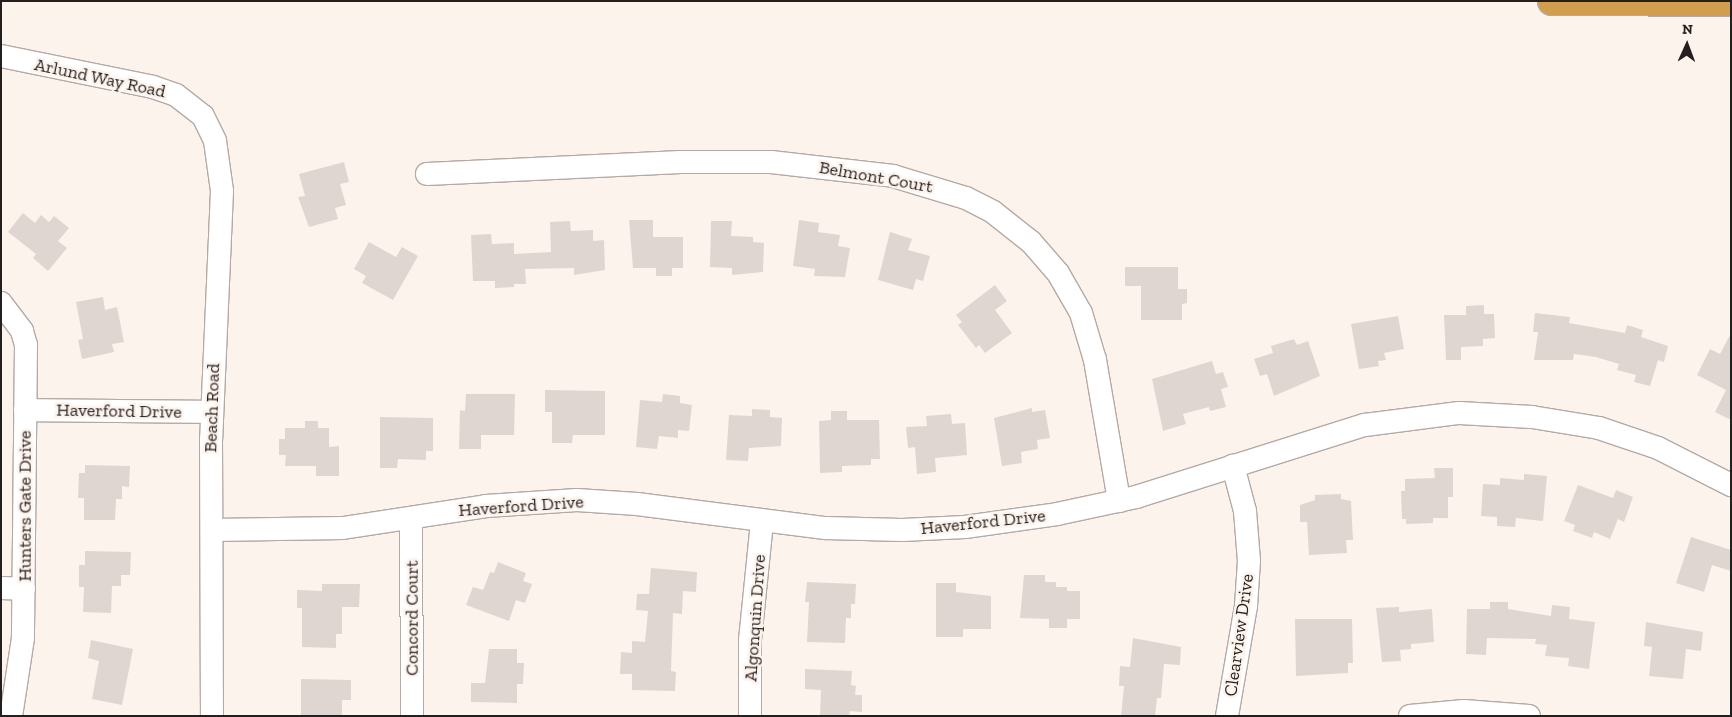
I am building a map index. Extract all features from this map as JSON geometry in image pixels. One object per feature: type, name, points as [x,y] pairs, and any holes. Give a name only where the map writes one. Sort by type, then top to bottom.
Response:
[{"type":"highway","points":[[1552,1],[1731,2]]},
{"type":"street","name":"Arlund Way Road","points":[[1,56],[153,87],[176,95],[194,107]]},
{"type":"street","name":"Beach Road","points":[[194,107],[210,128],[221,171],[212,412],[212,716]]},
{"type":"street","name":"Belmont Court","points":[[427,174],[681,162],[771,162],[893,176],[966,198],[993,212],[1031,242],[1058,273],[1081,313],[1095,360],[1119,501]]},
{"type":"street","name":"Hunters Gate Drive","points":[[1,303],[22,331],[26,345],[23,638],[11,716]]},
{"type":"street","name":"Haverford Drive","points":[[25,410],[212,412]]},
{"type":"street","name":"Haverford Drive","points":[[212,530],[316,530],[411,519],[486,506],[577,500],[638,504],[826,528],[938,529],[1015,521],[1119,501],[1365,425],[1410,417],[1501,414],[1564,421],[1616,434],[1682,458],[1731,485]]},
{"type":"street","name":"Clearview Drive","points":[[1227,716],[1246,606],[1249,561],[1245,511],[1233,466]]},
{"type":"street","name":"Concord Court","points":[[411,519],[412,716]]},
{"type":"street","name":"Algonquin Drive","points":[[750,716],[751,631],[762,521]]},
{"type":"street","points":[[1,588],[24,589]]},
{"type":"street","points":[[1410,716],[1464,714],[1529,716]]},
{"type":"building","points":[[344,162],[349,182],[340,184],[346,205],[335,208],[338,219],[309,227],[298,197],[305,196],[299,174]]},
{"type":"building","points":[[23,213],[35,223],[41,215],[49,222],[54,216],[69,228],[58,241],[67,248],[48,271],[33,258],[36,254],[8,232]]},
{"type":"building","points":[[629,220],[653,220],[653,237],[683,237],[683,268],[672,268],[672,276],[656,276],[656,268],[633,268]]},
{"type":"building","points":[[799,220],[819,223],[818,232],[840,235],[838,246],[850,248],[845,277],[814,276],[815,269],[793,266]]},
{"type":"building","points":[[570,221],[571,231],[593,230],[593,241],[604,240],[605,270],[574,275],[574,268],[525,269],[526,284],[514,284],[514,287],[495,288],[495,281],[473,281],[471,235],[491,234],[492,244],[514,243],[514,254],[551,252],[550,222]]},
{"type":"building","points":[[711,221],[732,221],[731,236],[753,237],[753,242],[764,243],[763,272],[732,275],[732,268],[710,267]]},
{"type":"building","points":[[890,232],[912,239],[908,250],[930,256],[923,281],[916,279],[913,290],[878,280]]},
{"type":"building","points":[[369,242],[396,257],[402,247],[418,256],[393,300],[362,283],[366,276],[354,269]]},
{"type":"building","points":[[1125,267],[1178,267],[1178,289],[1187,289],[1187,303],[1182,304],[1182,320],[1141,320],[1141,286],[1125,286]]},
{"type":"building","points":[[995,285],[1007,301],[995,310],[1012,333],[985,353],[979,345],[976,348],[958,325],[962,322],[956,315]]},
{"type":"building","points":[[103,297],[105,310],[117,307],[124,342],[112,344],[114,352],[82,359],[78,340],[83,339],[76,302]]},
{"type":"building","points":[[1484,305],[1484,314],[1494,314],[1495,338],[1483,339],[1483,346],[1461,347],[1461,360],[1446,360],[1444,315],[1466,315],[1466,306]]},
{"type":"building","points":[[1535,313],[1570,317],[1569,323],[1625,333],[1627,325],[1643,330],[1641,337],[1668,346],[1664,362],[1658,360],[1650,386],[1634,382],[1636,375],[1617,370],[1619,364],[1596,357],[1574,354],[1573,360],[1534,360],[1538,332],[1533,332]]},
{"type":"building","points":[[1398,316],[1404,349],[1384,353],[1386,360],[1378,361],[1379,366],[1359,369],[1351,324]]},
{"type":"building","points":[[1731,333],[1731,420],[1715,412],[1726,390],[1697,375],[1710,349],[1720,354]]},
{"type":"building","points":[[1294,339],[1297,345],[1308,341],[1320,376],[1274,396],[1267,374],[1260,376],[1254,359],[1273,353],[1271,346]]},
{"type":"building","points":[[1212,361],[1216,374],[1223,372],[1228,387],[1221,389],[1226,407],[1210,411],[1209,407],[1183,414],[1186,424],[1163,431],[1152,379]]},
{"type":"building","points":[[545,390],[605,391],[605,435],[573,435],[572,443],[552,443],[552,412],[545,412]]},
{"type":"building","points":[[466,394],[515,394],[514,435],[481,435],[481,449],[459,449],[460,410],[465,411]]},
{"type":"building","points":[[663,394],[680,396],[680,403],[692,405],[689,431],[678,430],[678,438],[659,436],[657,449],[636,447],[640,400],[662,402]]},
{"type":"building","points":[[1032,408],[1032,412],[1045,410],[1050,438],[1037,440],[1038,449],[1021,452],[1022,463],[1002,466],[994,418]]},
{"type":"building","points":[[752,409],[770,410],[770,417],[782,418],[781,446],[749,448],[748,461],[726,460],[729,415],[752,416]]},
{"type":"building","points":[[831,411],[847,411],[847,420],[879,420],[880,459],[871,459],[871,465],[842,466],[842,472],[820,473],[819,421],[831,420]]},
{"type":"building","points":[[951,414],[952,424],[965,423],[967,455],[935,458],[936,472],[917,474],[915,447],[908,448],[906,427],[927,426],[926,416]]},
{"type":"building","points":[[380,417],[433,418],[433,451],[426,451],[426,460],[398,459],[397,468],[380,468]]},
{"type":"building","points":[[305,421],[318,421],[318,428],[329,428],[329,447],[339,446],[339,476],[316,476],[316,466],[285,466],[286,455],[279,455],[279,439],[285,439],[285,428],[305,428]]},
{"type":"building","points":[[85,465],[130,466],[129,487],[122,486],[122,499],[116,499],[115,520],[84,520],[84,498],[78,498],[79,473],[85,473]]},
{"type":"building","points":[[1434,468],[1453,468],[1453,497],[1448,497],[1448,518],[1433,518],[1433,523],[1406,524],[1406,519],[1402,519],[1401,491],[1405,491],[1405,479],[1435,478]]},
{"type":"building","points":[[1524,474],[1547,476],[1543,521],[1516,518],[1515,527],[1497,526],[1497,517],[1481,516],[1483,484],[1500,485],[1500,478],[1524,480]]},
{"type":"building","points":[[1578,485],[1613,498],[1616,490],[1633,497],[1624,522],[1618,519],[1610,539],[1594,532],[1592,538],[1573,531],[1575,525],[1564,521]]},
{"type":"building","points":[[1341,494],[1341,499],[1351,501],[1353,540],[1346,540],[1347,553],[1309,555],[1307,522],[1300,522],[1300,505],[1315,500],[1315,495]]},
{"type":"building","points":[[1691,537],[1731,550],[1731,571],[1712,565],[1704,592],[1676,583]]},
{"type":"building","points":[[85,551],[131,552],[130,575],[121,575],[121,586],[112,586],[111,613],[83,612],[84,587],[79,587],[79,565],[85,565]]},
{"type":"building","points":[[498,562],[526,573],[523,581],[532,584],[525,603],[516,600],[509,621],[466,605],[473,587],[483,590],[490,572],[494,573]]},
{"type":"building","points":[[651,568],[697,572],[696,592],[683,591],[682,614],[673,613],[671,671],[676,672],[675,691],[632,690],[632,674],[620,674],[621,652],[632,653],[632,641],[645,642],[648,611],[636,610],[637,594],[649,594]]},
{"type":"building","points":[[1024,575],[1045,575],[1045,582],[1056,582],[1056,587],[1067,587],[1067,591],[1080,591],[1080,619],[1067,619],[1067,628],[1049,628],[1049,619],[1020,618]]},
{"type":"building","points":[[807,582],[856,584],[855,604],[851,604],[851,618],[846,618],[845,643],[807,642],[809,602],[805,602]]},
{"type":"building","points":[[936,583],[956,583],[956,592],[991,596],[991,629],[963,629],[963,637],[936,637]]},
{"type":"building","points":[[322,584],[360,584],[359,607],[342,607],[342,634],[336,634],[336,648],[302,647],[302,608],[297,608],[297,590],[322,591]]},
{"type":"building","points":[[1490,602],[1508,602],[1508,609],[1551,616],[1552,605],[1570,607],[1569,619],[1595,622],[1589,669],[1568,666],[1569,658],[1545,656],[1547,645],[1535,644],[1536,639],[1487,638],[1486,655],[1466,654],[1467,609],[1490,609]]},
{"type":"building","points":[[1399,607],[1399,612],[1432,609],[1434,642],[1411,644],[1411,649],[1400,650],[1401,661],[1382,662],[1376,608]]},
{"type":"building","points":[[1295,619],[1352,619],[1353,663],[1348,663],[1348,673],[1296,676]]},
{"type":"building","points":[[1646,622],[1703,632],[1701,651],[1686,649],[1683,679],[1649,676],[1652,647],[1644,646]]},
{"type":"building","points":[[1133,638],[1181,647],[1180,665],[1164,664],[1161,698],[1157,698],[1155,716],[1121,716],[1124,686],[1119,686],[1120,666],[1130,667]]},
{"type":"building","points":[[91,640],[133,649],[122,705],[92,699],[99,661],[88,658]]},
{"type":"building","points":[[489,649],[517,649],[517,663],[524,663],[523,684],[517,684],[517,703],[471,702],[471,683],[485,683]]},
{"type":"building","points":[[805,669],[852,671],[851,685],[856,686],[855,695],[862,695],[862,712],[850,711],[849,716],[820,716],[821,690],[805,689]]},
{"type":"building","points":[[301,679],[351,680],[351,700],[342,700],[342,716],[301,716]]}]
